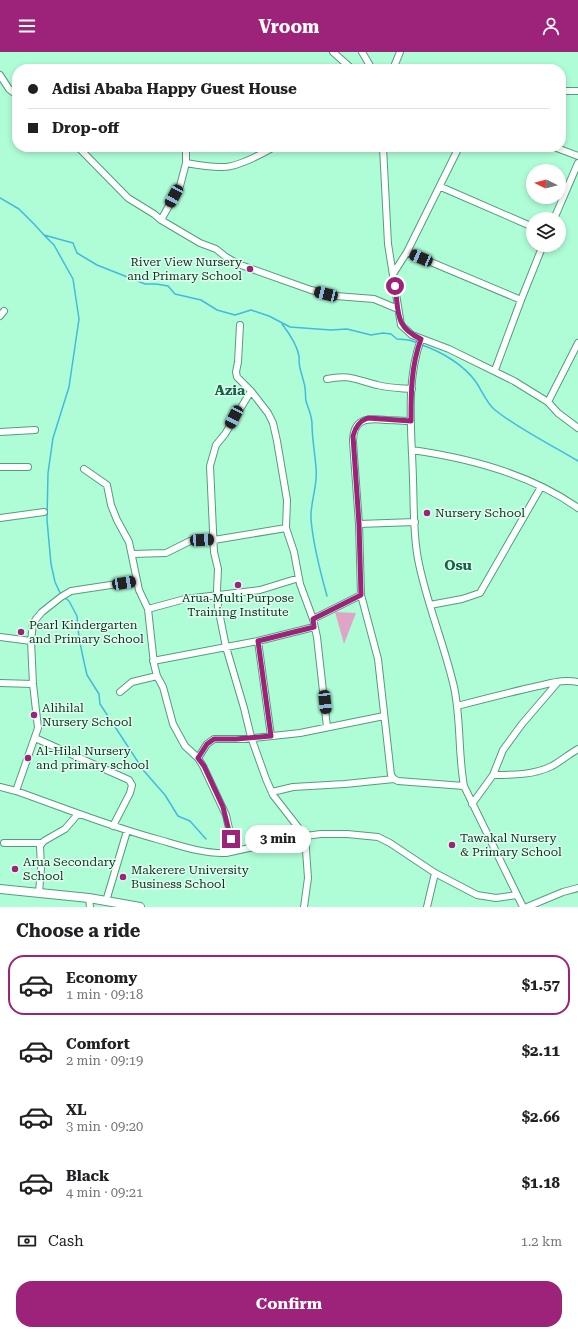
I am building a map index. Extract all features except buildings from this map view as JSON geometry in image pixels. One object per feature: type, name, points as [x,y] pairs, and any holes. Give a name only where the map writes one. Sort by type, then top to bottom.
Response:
[{"type":"main road","points":[[0,889],[39,893],[89,903],[106,901],[140,907]]},
{"type":"street","points":[[333,52],[346,64]]},
{"type":"street","points":[[362,52],[369,64]]},
{"type":"street","points":[[395,64],[400,52]]},
{"type":"street","points":[[0,75],[12,91]]},
{"type":"street","points":[[566,91],[578,91]]},
{"type":"street","points":[[83,152],[124,195],[161,220],[200,242],[216,249],[238,264],[311,290],[336,296],[370,298],[385,302],[398,309]]},
{"type":"street","points":[[161,220],[180,186],[186,163],[186,152]]},
{"type":"street","points":[[186,163],[222,168],[250,159],[264,152]]},
{"type":"street","points":[[383,152],[388,244],[401,325],[412,335],[449,349],[495,370],[548,402],[558,413],[578,428]]},
{"type":"street","points":[[393,274],[407,252],[458,152]]},
{"type":"street","points":[[566,152],[578,156]]},
{"type":"street","points":[[557,212],[578,163]]},
{"type":"street","points":[[441,186],[526,224]]},
{"type":"street","points":[[407,252],[521,300]]},
{"type":"street","points":[[495,370],[540,252]]},
{"type":"street","points":[[240,325],[236,372],[237,377],[251,391],[268,413],[273,423],[287,500],[286,528],[294,552],[302,592],[313,619],[319,648],[327,727]]},
{"type":"street","points":[[421,339],[416,352],[413,367],[411,421],[418,558],[454,688],[457,706],[460,767],[464,786],[523,907]]},
{"type":"street","points":[[548,402],[578,343]]},
{"type":"street","points":[[327,379],[346,376],[379,386],[412,390]]},
{"type":"street","points":[[251,391],[225,434],[216,445],[210,466],[214,540],[218,569],[216,595],[226,647],[251,737],[266,779],[272,792],[305,836],[308,878],[304,907]]},
{"type":"street","points":[[411,421],[368,418],[361,422],[354,430],[353,442],[359,524],[361,595],[378,659],[390,776],[398,781],[464,786]]},
{"type":"street","points":[[0,432],[35,430]]},
{"type":"street","points":[[412,450],[450,457],[510,474],[541,487],[578,508]]},
{"type":"street","points":[[0,467],[28,467]]},
{"type":"street","points":[[84,469],[107,485],[111,505],[129,542],[137,581],[141,595],[148,609],[153,661],[157,676],[163,687],[173,724],[185,746],[204,766],[223,807],[234,851]]},
{"type":"street","points":[[430,605],[462,599],[480,593],[541,487]]},
{"type":"street","points":[[0,518],[44,512]]},
{"type":"street","points":[[359,524],[415,522]]},
{"type":"street","points":[[132,554],[166,553],[190,541],[214,540],[286,528]]},
{"type":"street","points":[[148,609],[185,599],[238,594],[260,590],[299,578]]},
{"type":"street","points":[[16,791],[35,738],[38,723],[33,684],[31,641],[33,624],[42,612],[71,591],[137,581]]},
{"type":"street","points":[[313,619],[361,595]]},
{"type":"street","points":[[153,661],[258,641],[314,627]]},
{"type":"street","points":[[0,638],[31,641]]},
{"type":"street","points":[[258,641],[271,736]]},
{"type":"street","points":[[120,692],[132,682],[157,676]]},
{"type":"street","points":[[457,706],[521,689],[571,680],[578,682]]},
{"type":"street","points":[[472,804],[493,775],[503,750],[522,724],[558,682]]},
{"type":"street","points":[[0,683],[33,684]]},
{"type":"street","points":[[198,758],[207,744],[214,739],[300,733],[384,716]]},
{"type":"street","points":[[35,738],[129,780],[132,785],[130,793],[112,826]]},
{"type":"street","points":[[493,775],[515,776],[539,771],[552,766],[578,749]]},
{"type":"street","points":[[272,792],[292,787],[394,779]]},
{"type":"street","points":[[0,787],[16,791],[127,831],[206,852],[219,853],[234,851],[321,834],[347,834],[378,837],[390,843],[435,873],[477,895],[496,898],[517,895]]},
{"type":"street","points":[[4,843],[42,843],[65,829],[78,814]]},
{"type":"street","points":[[106,901],[127,831]]},
{"type":"street","points":[[39,893],[41,868],[40,846],[42,843]]},
{"type":"street","points":[[427,907],[435,873]]},
{"type":"street","points":[[527,907],[563,892],[578,888]]},
{"type":"shaded area","points":[[335,612],[356,613],[344,644]]},
{"type":"waterway","points":[[0,198],[19,209],[44,235],[73,243],[77,253],[97,265],[145,284],[168,286],[175,294],[201,300],[217,310],[235,315],[251,310],[269,316],[290,327],[331,330],[347,329],[371,335],[383,333],[391,334],[397,339],[409,340],[418,343]]},
{"type":"waterway","points":[[44,235],[54,245],[73,279],[79,319],[69,387],[53,438],[48,473],[47,520],[51,564],[55,582],[61,595]]},
{"type":"waterway","points":[[282,324],[292,339],[298,352],[305,387],[306,401],[311,418],[316,463],[315,488],[311,519],[319,568],[327,596]]},
{"type":"waterway","points":[[422,345],[445,355],[465,370],[476,382],[495,410],[525,430],[578,461]]},
{"type":"waterway","points":[[64,597],[69,601],[77,616],[79,638],[87,675],[99,694],[100,704],[144,771],[165,795],[178,816],[190,821],[206,839]]},
{"type":"place","name":"River View Nursery and Primary School","points":[[250,269]]},
{"type":"place","name":"Nursery School","points":[[427,513]]},
{"type":"place","name":"Arua Multi Purpose Training Institute","points":[[238,585]]},
{"type":"place","name":"Pearl Kindergarten and Primary School","points":[[21,632]]},
{"type":"place","name":"Alihilal Nursery School","points":[[34,715]]},
{"type":"place","name":"Al-Hilal Nursery and primary school","points":[[28,758]]},
{"type":"place","name":"Tawakal Nursery & Primary School","points":[[452,845]]},
{"type":"place","name":"Arua Secondary School","points":[[15,869]]},
{"type":"place","name":"Makerere University Business School","points":[[123,877]]},
{"type":"district","name":"Azia","points":[[230,390]]},
{"type":"district","name":"Osu","points":[[458,565]]},
{"type":"route","points":[[231,839],[223,807],[204,766],[198,758],[207,744],[214,739],[271,736],[258,641],[314,627],[313,619],[361,595],[359,524],[353,442],[354,430],[361,422],[368,418],[411,421],[413,367],[416,352],[421,339],[406,331],[401,325],[395,286]]}]
